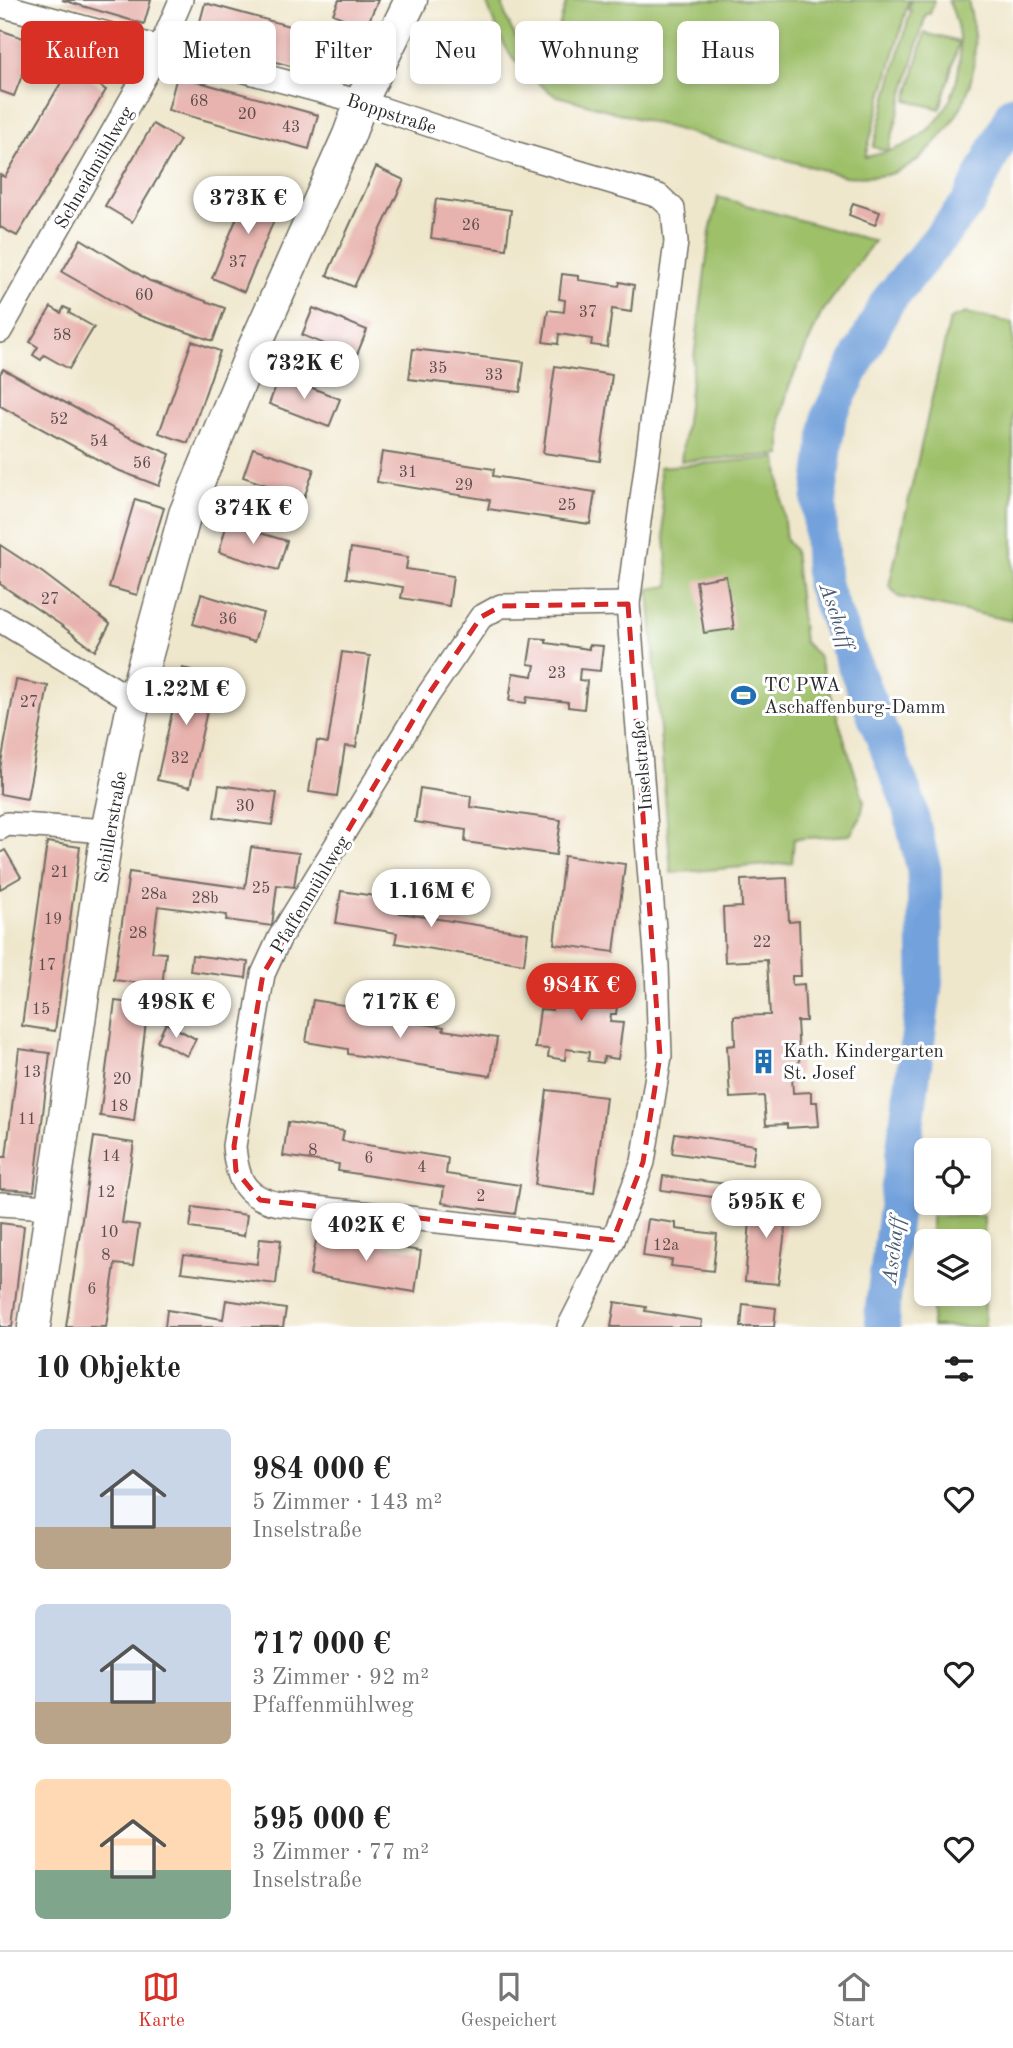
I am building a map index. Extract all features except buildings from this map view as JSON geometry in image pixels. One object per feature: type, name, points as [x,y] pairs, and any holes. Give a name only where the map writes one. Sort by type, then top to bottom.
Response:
[{"type":"main road","name":"Schillerstraße","points":[[34,1327],[107,831],[134,701],[185,514],[361,102],[411,0]]},
{"type":"street","name":"Schneidmühlweg","points":[[172,21],[181,0]]},
{"type":"street","name":"Boppstraße","points":[[0,5],[158,48]]},
{"type":"street","name":"Schneidmühlweg","points":[[0,331],[158,53]]},
{"type":"street","name":"Boppstraße","points":[[276,80],[361,102],[514,153],[659,196]]},
{"type":"street","name":"Inselstraße","points":[[569,1327],[613,1240],[643,1162],[660,1056],[657,966],[628,604],[676,242],[673,209],[659,196]]},
{"type":"street","name":"Pfaffenmühlweg","points":[[613,1240],[293,1206],[260,1200],[245,1186],[236,1171],[234,1146],[263,974],[281,937],[428,695],[481,617],[501,606],[628,604]]},
{"type":"street","points":[[0,620],[134,701]]},
{"type":"street","points":[[0,828],[7,824],[107,831]]},
{"type":"street","points":[[0,1204],[51,1208]]},
{"type":"highlighted area","points":[[628,604],[660,1056],[643,1162],[613,1240],[260,1200],[236,1171],[234,1146],[263,974],[428,695],[481,617],[501,606]]},
{"type":"green space","points":[[486,0],[502,0],[515,35],[515,60],[501,39],[501,21],[493,21]]},
{"type":"green space","points":[[567,0],[909,0],[865,157],[881,154],[911,142],[924,133],[947,105],[954,88],[960,52],[959,34],[948,0],[968,0],[974,59],[972,78],[958,113],[947,129],[919,158],[907,167],[889,174],[844,176],[554,95],[540,84],[663,84],[663,21],[561,21]]},
{"type":"green space","points":[[911,0],[934,0],[930,14],[926,14],[888,151],[873,147],[911,10],[908,9]]},
{"type":"green space","points":[[925,33],[959,42],[940,109],[907,100]]},
{"type":"green space","points":[[718,197],[874,241],[821,314],[789,386],[781,417],[781,455],[681,461],[710,232]]},
{"type":"green space","points":[[966,313],[1013,323],[1013,621],[899,597],[889,586],[950,319]]},
{"type":"green space","name":"TC PWA Aschaffenburg-Damm","points":[[777,458],[786,540],[794,550],[804,642],[818,655],[864,802],[860,819],[850,835],[794,839],[792,863],[671,873],[649,589],[669,586],[659,467]]},
{"type":"green space","points":[[931,1216],[984,1216],[984,1229],[931,1229]]},
{"type":"green space","points":[[932,1306],[985,1306],[985,1327],[932,1327]]},
{"type":"waterway","name":"Aschaff","points":[[883,1327],[882,1311],[926,978],[924,870],[908,802],[823,584],[819,500],[829,415],[887,302],[969,202],[1013,112]]},
{"type":"place","name":"TC PWA Aschaffenburg-Damm","points":[[744,695]]},
{"type":"place","name":"Kath. Kindergarten St. Josef","points":[[763,1061]]}]
